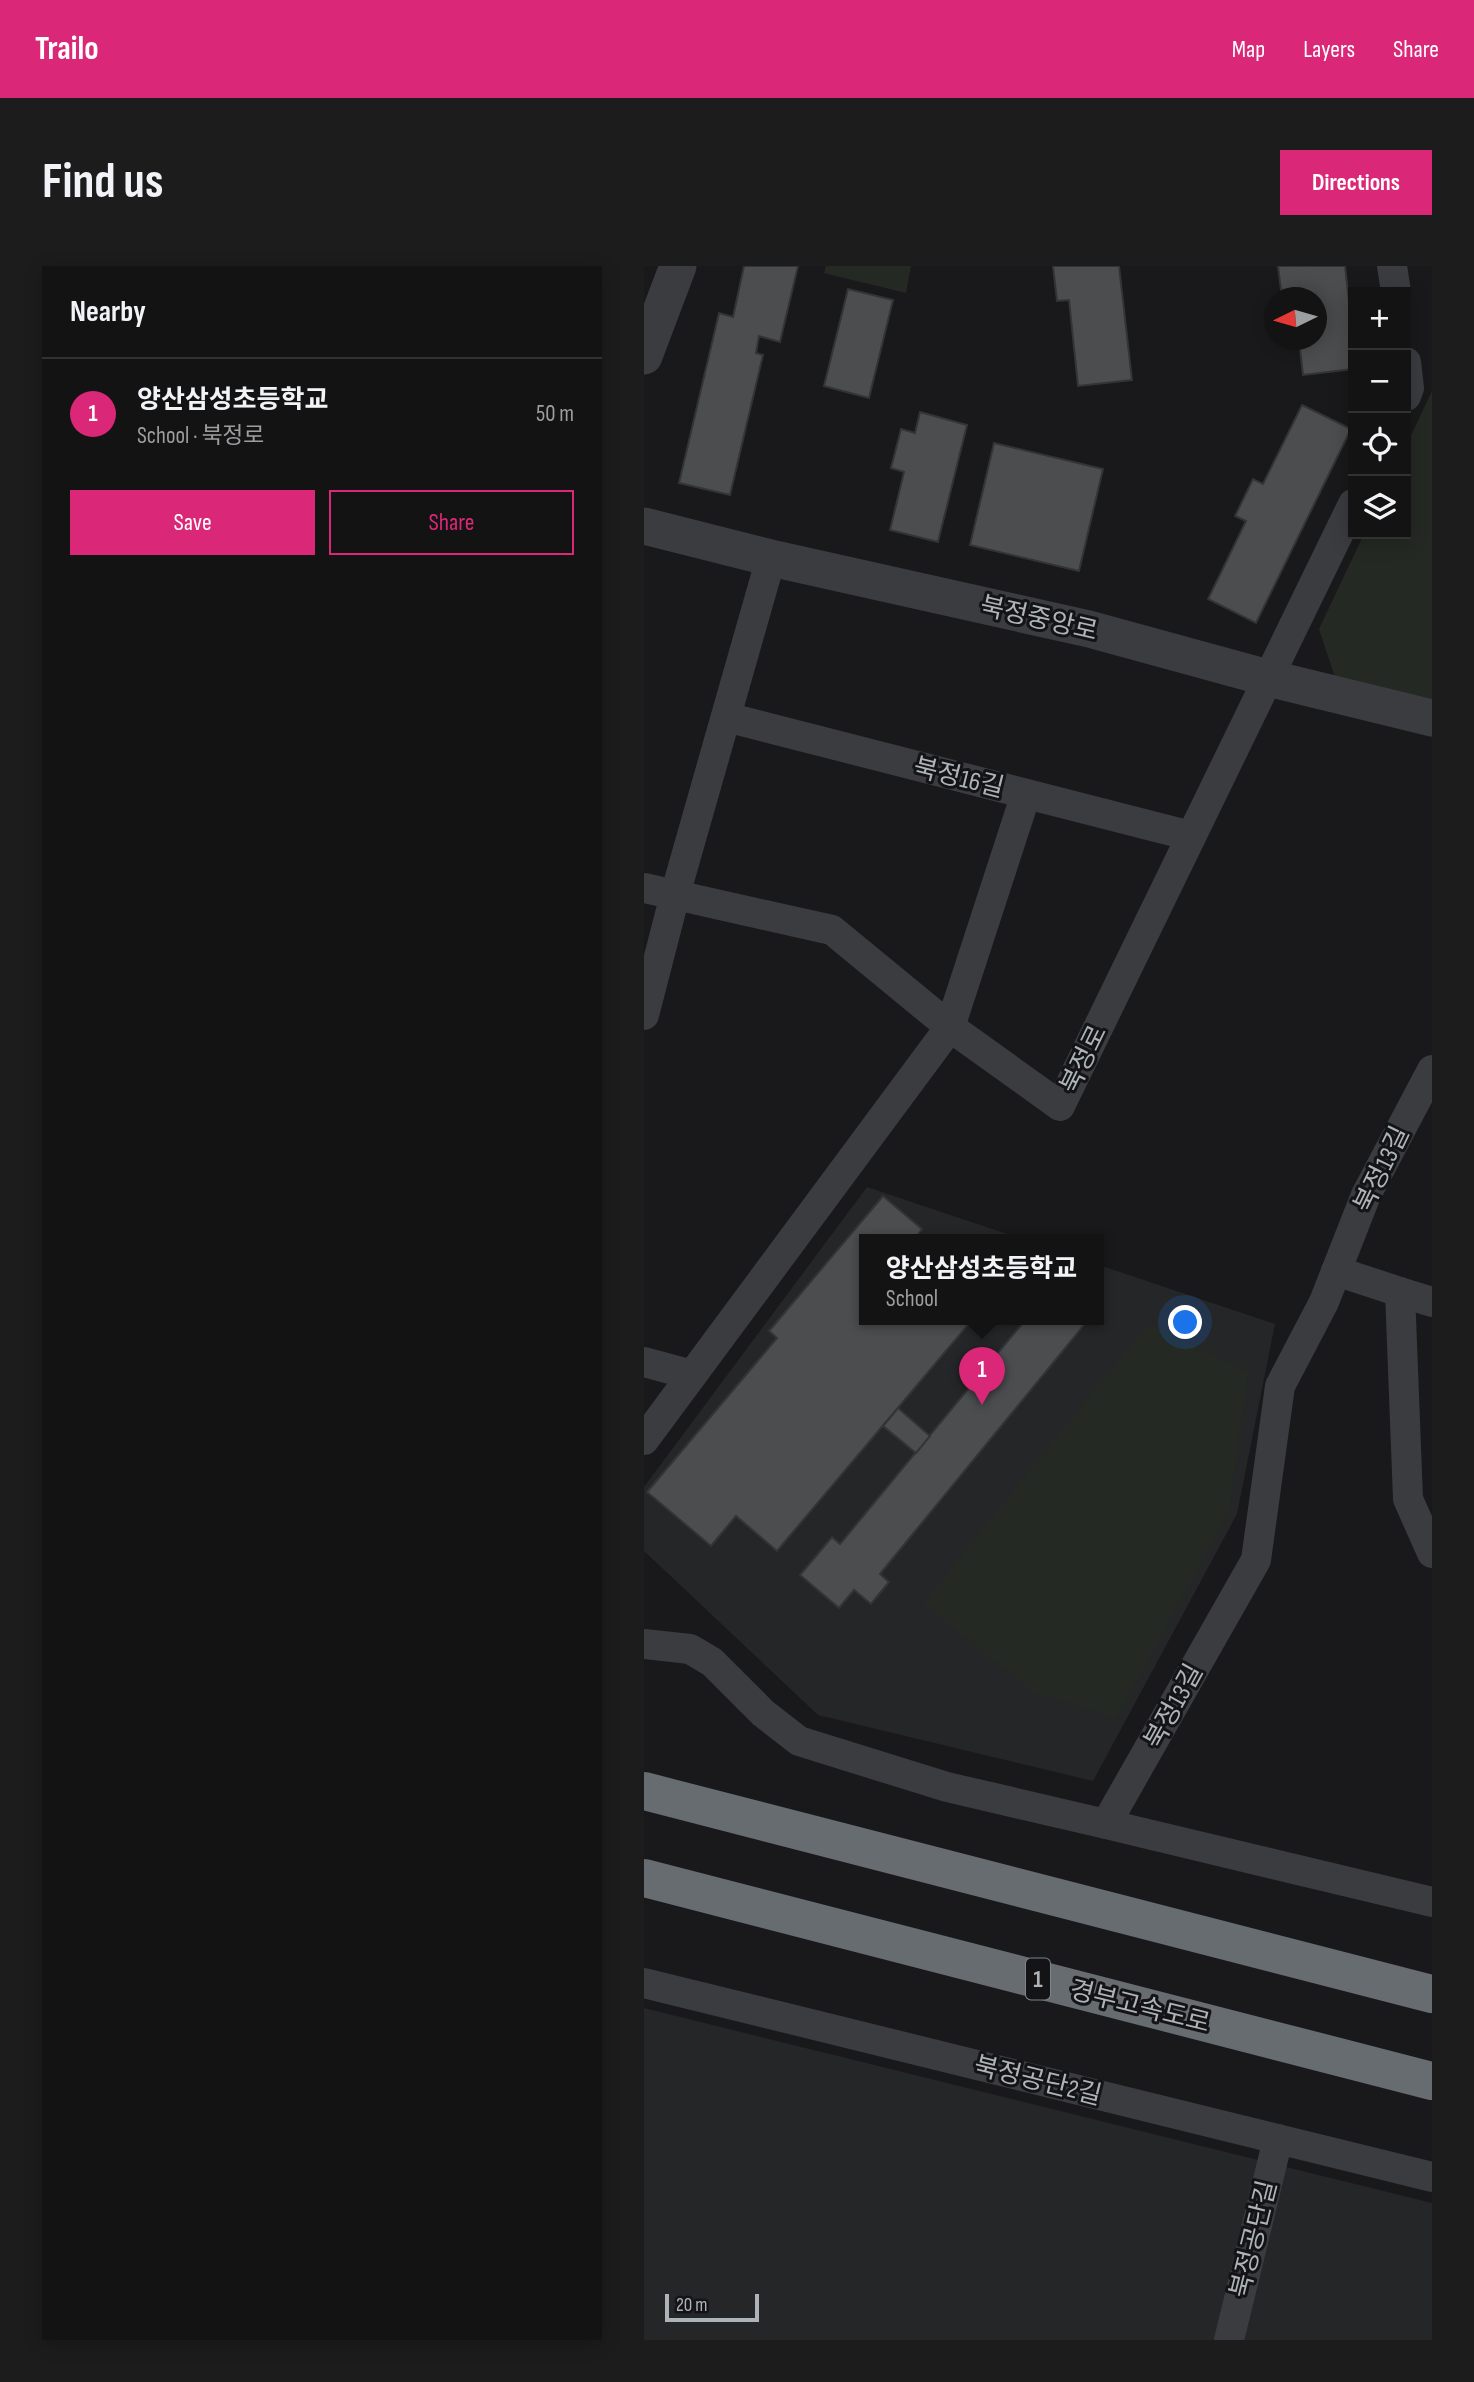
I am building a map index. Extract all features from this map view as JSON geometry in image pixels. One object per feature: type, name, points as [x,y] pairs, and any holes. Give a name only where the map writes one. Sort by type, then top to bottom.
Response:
[{"type":"highway","points":[[644,1791],[1432,1994]]},
{"type":"highway","name":"경부고속도로","points":[[644,1878],[1432,2081]]},
{"type":"street","points":[[644,356],[678,266]]},
{"type":"street","points":[[1392,266],[1395,287]]},
{"type":"street","name":"북정로","points":[[950,1027],[1060,1106],[1348,513]]},
{"type":"street","name":"북정중앙로","points":[[644,526],[772,558],[1089,629],[1268,678],[1432,718]]},
{"type":"street","points":[[644,1015],[675,895],[772,558]]},
{"type":"street","name":"북정16길","points":[[726,717],[1191,836]]},
{"type":"street","points":[[644,1440],[950,1027],[1026,794]]},
{"type":"street","points":[[644,888],[832,930],[950,1027]]},
{"type":"street","name":"북정13길","points":[[1106,1824],[1256,1560],[1280,1386],[1324,1302],[1366,1195],[1432,1070]]},
{"type":"street","points":[[1336,1271],[1432,1302]]},
{"type":"street","points":[[1400,1292],[1408,1499],[1432,1553]]},
{"type":"street","points":[[644,1362],[692,1375]]},
{"type":"street","points":[[644,1644],[690,1649],[712,1662],[763,1713],[799,1741],[947,1787],[1432,1902]]},
{"type":"street","name":"북정공단2길","points":[[644,1983],[1432,2177]]},
{"type":"street","name":"북정공단길","points":[[1229,2340],[1278,2139]]},
{"type":"shaded area","points":[[826,266],[911,266],[906,293],[824,273]]},
{"type":"shaded area","points":[[1432,391],[1432,702],[1336,680],[1319,629],[1362,539],[1411,539],[1411,435]]},
{"type":"shaded area","points":[[867,1187],[1007,1234],[859,1234],[859,1325],[1104,1325],[1104,1267],[1275,1324],[1237,1514],[1093,1781],[818,1715],[644,1551],[644,1487]]},
{"type":"shaded area","points":[[1148,1324],[1248,1372],[1229,1512],[1116,1718],[1034,1692],[923,1604]]},
{"type":"shaded area","points":[[644,2008],[1432,2203],[1432,2340],[644,2340]]},
{"type":"building","points":[[744,266],[798,266],[780,342],[759,336],[756,353],[763,355],[730,495],[679,483],[719,313],[733,317]]},
{"type":"building","points":[[1053,266],[1119,266],[1132,380],[1078,386],[1069,300],[1057,301]]},
{"type":"building","points":[[1278,266],[1345,266],[1348,292],[1348,370],[1303,375],[1300,350],[1327,350],[1327,287],[1281,287]]},
{"type":"building","points":[[848,289],[893,300],[869,398],[824,386]]},
{"type":"building","points":[[1302,405],[1348,428],[1348,435],[1256,623],[1208,599],[1246,521],[1235,516],[1253,479],[1263,484]]},
{"type":"building","points":[[920,412],[967,425],[938,542],[890,530],[904,472],[891,468],[901,429],[915,433]]},
{"type":"building","points":[[994,443],[1103,469],[1079,571],[970,545]]},
{"type":"building","points":[[883,1196],[922,1229],[918,1234],[859,1234],[859,1325],[968,1325],[777,1551],[736,1516],[711,1546],[647,1492],[777,1338],[769,1331]]},
{"type":"building","points":[[1021,1325],[1084,1325],[880,1574],[889,1582],[871,1604],[854,1590],[839,1608],[800,1575],[832,1537],[840,1544]]},
{"type":"building","points":[[898,1408],[930,1436],[916,1453],[883,1426]]},
{"type":"place","name":"양산삼성초등학교","points":[[982,1405]]}]
